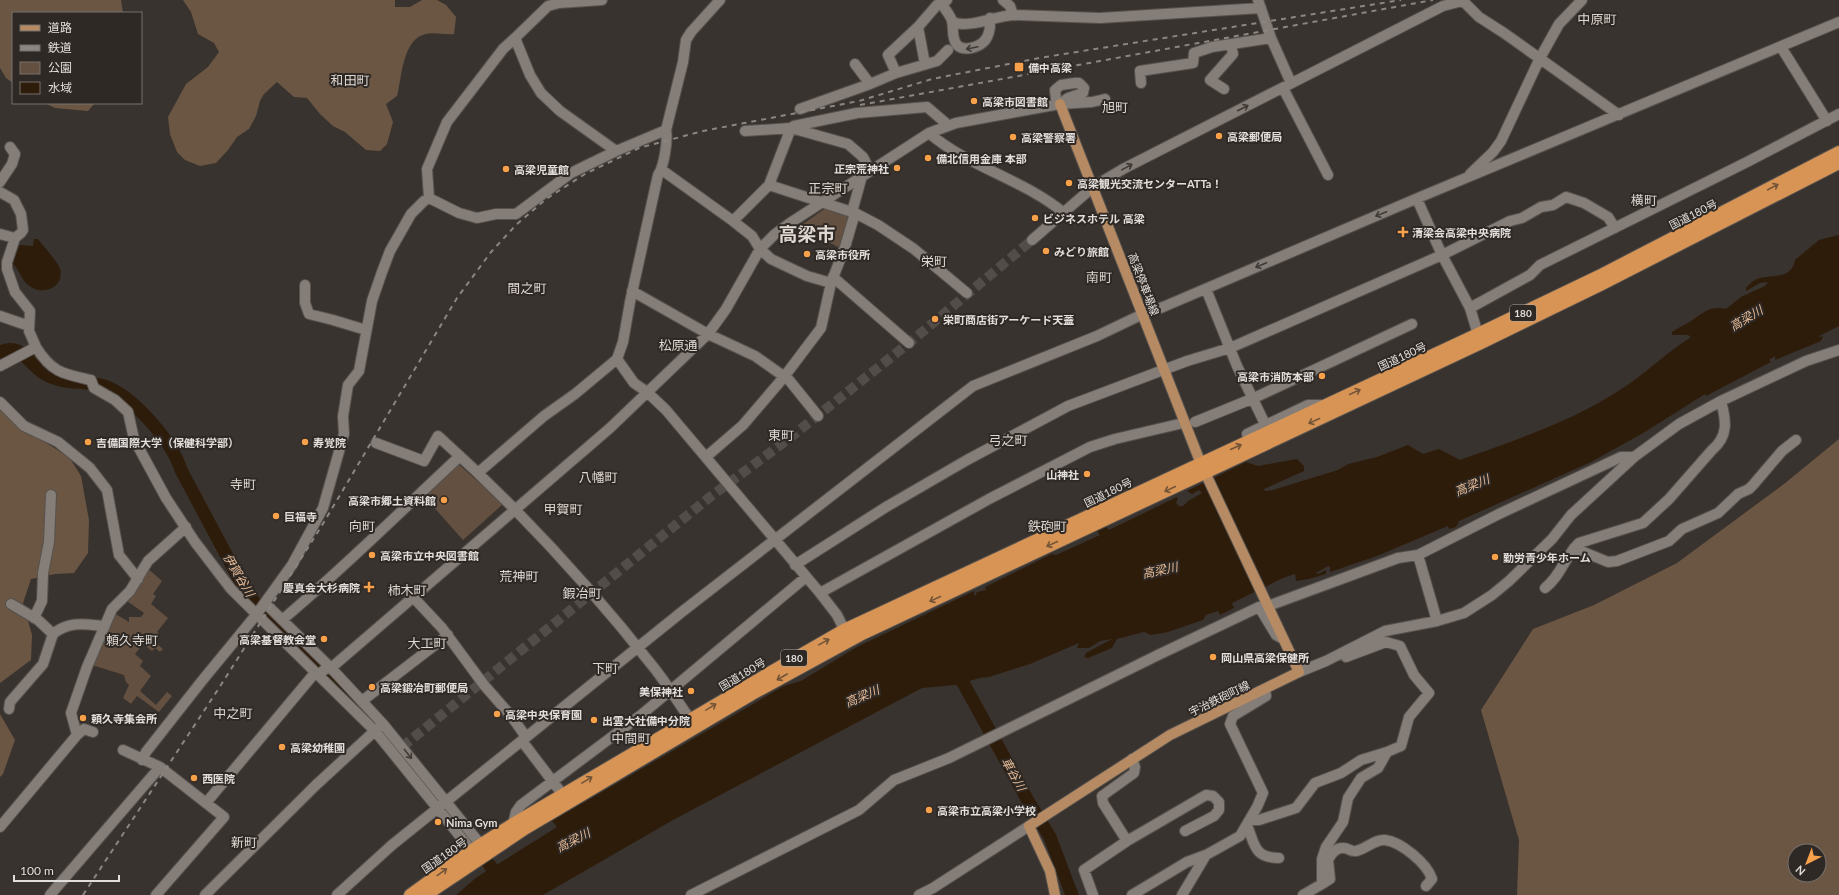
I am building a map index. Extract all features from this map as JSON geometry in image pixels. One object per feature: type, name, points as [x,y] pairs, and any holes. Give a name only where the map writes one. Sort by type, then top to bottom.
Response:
[{"type":"highway","name":"国道180号","points":[[426,895],[513,824],[693,724],[847,635],[1205,472],[1480,339],[1839,152]]},
{"type":"highway","name":"国道180号","points":[[1205,472],[1327,405],[1480,339],[1602,284],[1839,163]]},
{"type":"highway","name":"国道180号","points":[[410,895],[480,852],[526,828],[693,724]]},
{"type":"main road","name":"高梁停車場線","points":[[1060,104],[1205,472]]},
{"type":"main road","points":[[1205,472],[1299,672]]},
{"type":"main road","name":"宇治鉄砲町線","points":[[1031,825],[1170,735],[1299,672]]},
{"type":"main road","points":[[1031,825],[1050,871],[1055,895]]},
{"type":"street","points":[[429,198],[427,169],[447,122],[503,49],[548,6],[559,3],[602,0]]},
{"type":"street","points":[[479,472],[544,416],[575,394],[617,359],[623,342],[632,291],[658,175],[662,170],[666,130],[683,62],[686,40],[691,32],[720,0]]},
{"type":"street","points":[[1003,0],[1010,6],[1013,15]]},
{"type":"street","points":[[1032,240],[1093,187],[1149,155],[1443,6],[1462,0],[1479,17],[1619,114]]},
{"type":"street","points":[[1466,178],[1493,152],[1501,141],[1540,58],[1559,24],[1582,0]]},
{"type":"street","points":[[942,1],[962,18],[990,18]]},
{"type":"street","points":[[942,1],[952,22],[954,40],[960,48],[967,49],[984,43],[989,33],[990,18]]},
{"type":"street","points":[[896,73],[888,55],[918,27],[942,1]]},
{"type":"street","points":[[952,22],[961,25],[990,18],[1013,15],[1100,18],[1259,4],[1287,86],[1328,175]]},
{"type":"street","points":[[336,895],[392,845],[524,739],[775,540],[973,386],[1097,336],[1143,314],[1206,289],[1466,178],[1839,22]]},
{"type":"street","points":[[918,27],[925,64]]},
{"type":"street","points":[[515,38],[530,75],[541,92],[560,111],[616,151]]},
{"type":"street","points":[[1141,83],[1140,71],[1184,66],[1193,63],[1194,53],[1212,47],[1271,38]]},
{"type":"street","points":[[1224,89],[1210,80],[1233,54],[1231,45]]},
{"type":"street","points":[[1781,46],[1827,121]]},
{"type":"street","points":[[800,109],[896,73],[937,61],[948,50]]},
{"type":"street","points":[[855,64],[870,84]]},
{"type":"street","points":[[206,803],[314,674],[324,671],[515,510],[610,428],[708,334],[726,309],[760,249],[790,223],[929,133],[948,125],[1060,104],[1092,102],[1106,99]]},
{"type":"street","points":[[745,132],[791,128],[857,113],[927,107],[948,125]]},
{"type":"street","points":[[1470,308],[1530,275],[1540,265],[1839,114]]},
{"type":"street","points":[[706,457],[743,425],[784,377],[821,328],[832,280],[845,247],[866,174],[863,157],[848,144],[791,128]]},
{"type":"street","points":[[733,221],[769,185],[791,128]]},
{"type":"street","points":[[429,198],[459,214],[477,218],[496,214],[516,214],[571,173],[616,151],[666,130]]},
{"type":"street","points":[[929,133],[943,146],[1008,178],[1055,205],[1064,213]]},
{"type":"street","points":[[0,182],[12,164],[15,154],[10,147]]},
{"type":"street","points":[[662,170],[752,236],[760,249],[771,259],[823,282],[832,280]]},
{"type":"street","points":[[769,185],[854,212],[878,225],[914,249],[967,293]]},
{"type":"street","points":[[0,192],[14,200],[21,214],[23,230],[15,238],[7,262],[7,268],[18,299],[30,311],[30,336],[34,348],[45,360],[62,374],[93,384],[115,400],[128,412],[134,438],[145,462],[166,498],[195,542],[231,589],[256,615],[362,701],[379,727]]},
{"type":"street","points":[[795,565],[886,507],[967,460],[1068,406],[1165,369],[1230,348],[1442,255],[1510,221],[1522,218],[1541,207],[1553,205],[1566,196],[1584,203],[1608,217],[1615,228]]},
{"type":"street","points":[[142,760],[146,752],[200,682],[264,604],[292,564],[323,508],[344,434],[343,416],[348,385],[359,371],[372,301],[390,251],[411,214],[424,200],[429,198]]},
{"type":"street","points":[[1417,200],[1442,255],[1470,308],[1480,339]]},
{"type":"street","points":[[0,234],[15,238]]},
{"type":"street","points":[[832,280],[909,343]]},
{"type":"street","points":[[305,285],[305,303],[309,314],[366,330]]},
{"type":"street","points":[[1206,289],[1230,348],[1266,426]]},
{"type":"street","points":[[632,291],[708,334],[755,356],[784,377],[818,416]]},
{"type":"street","points":[[0,316],[29,326]]},
{"type":"street","points":[[1195,422],[1254,398],[1412,324]]},
{"type":"street","points":[[0,366],[34,348]]},
{"type":"street","points":[[1299,672],[1326,661],[1385,631],[1437,621],[1464,613],[1492,595],[1509,581],[1547,544],[1571,515],[1634,457],[1679,424],[1721,401],[1806,361],[1839,350]]},
{"type":"street","points":[[617,359],[634,383],[647,392],[666,410],[820,593],[837,615],[847,635]]},
{"type":"street","points":[[1545,588],[1554,581],[1574,548],[1579,543],[1643,523],[1669,499],[1712,450],[1720,444],[1725,427],[1721,401]]},
{"type":"street","points":[[0,402],[24,426],[58,442],[90,468],[107,490],[119,555],[138,579]]},
{"type":"street","points":[[1247,434],[1308,405],[1327,405]]},
{"type":"street","points":[[820,593],[989,499],[1090,448],[1115,439],[1179,424]]},
{"type":"street","points":[[376,443],[424,461],[438,436],[479,472],[531,525],[591,592],[671,690],[693,724]]},
{"type":"street","points":[[1574,548],[1608,562],[1617,561],[1669,541],[1682,529],[1718,513],[1738,494],[1749,489],[1782,451],[1796,440]]},
{"type":"street","points":[[282,620],[342,569],[378,532],[460,456]]},
{"type":"street","points":[[1266,602],[1398,558],[1418,555],[1499,514],[1621,457],[1634,457]]},
{"type":"street","points":[[34,618],[42,601],[43,573],[49,542],[50,495]]},
{"type":"street","points":[[77,735],[71,713],[103,626],[112,609],[130,590],[148,561],[186,527]]},
{"type":"street","points":[[1418,555],[1437,621]]},
{"type":"street","points":[[513,824],[516,812],[521,805],[671,690],[806,578]]},
{"type":"street","points":[[413,596],[448,635],[484,685],[512,717],[524,739],[563,795]]},
{"type":"street","points":[[11,604],[34,618],[53,634]]},
{"type":"street","points":[[264,604],[282,620],[324,671],[379,727],[480,852]]},
{"type":"street","points":[[691,895],[859,810],[894,780],[949,758],[1259,607],[1276,635],[1283,639]]},
{"type":"street","points":[[9,709],[10,702],[43,664],[53,634],[70,625],[81,624],[103,626]]},
{"type":"street","points":[[362,701],[448,635]]},
{"type":"street","points":[[1249,822],[1296,808],[1315,782],[1341,773],[1360,760],[1401,746],[1409,717],[1429,693],[1414,675],[1400,646],[1386,642],[1330,662],[1326,661]]},
{"type":"street","points":[[1132,895],[1187,862],[1206,855],[1240,836],[1249,822],[1263,793],[1230,724],[1233,716],[1266,696],[1265,689]]},
{"type":"street","points":[[204,895],[316,785],[379,727]]},
{"type":"street","points":[[0,827],[77,735],[84,729],[93,732]]},
{"type":"street","points":[[123,750],[160,767],[224,817],[156,895]]},
{"type":"street","points":[[1322,884],[1322,859],[1326,847],[1344,822],[1348,798],[1361,778],[1378,768],[1387,752]]},
{"type":"street","points":[[1127,841],[1103,803],[1102,796],[1134,773],[1135,767],[1132,759]]},
{"type":"street","points":[[50,895],[160,767]]},
{"type":"street","points":[[1093,895],[1084,870],[1127,841],[1206,795],[1213,796],[1219,802],[1219,810],[1214,816],[1185,831]]},
{"type":"street","points":[[1249,822],[1258,851],[1268,858],[1279,858]]},
{"type":"street","points":[[919,895],[933,888],[1031,825]]},
{"type":"street","points":[[1303,895],[1330,880],[1328,860],[1335,850],[1344,848],[1356,851],[1376,842],[1385,840],[1416,856],[1430,873],[1432,878],[1426,886]]},
{"type":"street","points":[[1182,895],[1206,855]]},
{"type":"green space","points":[[827,207],[850,214],[842,249],[799,227]]},
{"type":"green space","points":[[456,462],[503,504],[463,540],[423,495]]},
{"type":"green space","points":[[147,568],[162,581],[153,594],[156,596],[151,604],[168,618],[157,632],[159,633],[152,640],[163,649],[160,652],[155,648],[152,651],[143,644],[135,654],[143,661],[140,666],[151,676],[140,691],[156,705],[167,692],[172,696],[159,712],[137,696],[131,704],[123,698],[129,685],[126,682],[124,675],[92,665],[112,612],[129,622],[129,617],[141,617],[144,613],[124,599]]},
{"type":"shaded area","points":[[0,0],[121,0],[123,12],[12,12],[12,82],[6,78],[0,68]]},
{"type":"shaded area","points":[[183,0],[395,0],[395,7],[410,7],[422,0],[437,0],[446,5],[456,17],[454,34],[426,34],[418,37],[412,43],[404,60],[397,96],[386,104],[393,122],[387,144],[380,151],[366,150],[345,132],[333,126],[320,114],[307,98],[294,97],[277,82],[264,94],[260,101],[256,116],[249,129],[237,137],[216,163],[200,166],[185,160],[177,152],[170,134],[168,117],[186,84],[208,67],[219,52],[214,43],[198,34],[191,12]]},
{"type":"shaded area","points":[[47,104],[94,104],[88,111],[55,108]]},
{"type":"shaded area","points":[[0,408],[38,438],[69,457],[81,476],[89,520],[88,553],[74,573],[55,574],[31,579],[23,603],[32,635],[31,660],[0,683]]},
{"type":"shaded area","points":[[1839,439],[1839,895],[1517,895],[1519,840],[1481,710],[1533,629],[1594,605],[1677,563],[1784,484]]},
{"type":"shaded area","points":[[0,714],[15,740],[3,774],[0,777]]},
{"type":"water","name":"高梁川","points":[[1839,235],[1839,326],[1819,336],[1823,336],[1821,341],[1775,360],[1775,356],[1769,360],[1771,362],[1706,396],[1705,394],[1645,432],[1591,462],[1459,521],[1456,527],[1449,529],[1448,526],[1377,556],[1330,572],[1330,567],[1328,566],[1316,573],[1318,574],[1326,570],[1326,574],[1296,581],[1295,574],[1283,578],[1232,603],[1234,608],[1220,615],[1218,611],[1206,615],[1203,620],[1168,632],[1151,635],[1144,632],[1117,639],[1112,648],[1088,658],[1084,657],[1086,653],[1112,639],[1100,641],[1089,648],[1077,648],[1079,643],[1030,664],[989,677],[955,685],[922,688],[673,820],[543,895],[456,895],[477,877],[557,827],[552,821],[784,686],[801,681],[857,647],[974,591],[975,596],[977,592],[986,590],[985,587],[1052,554],[1056,555],[1100,535],[1097,531],[1106,527],[1109,530],[1177,497],[1178,499],[1176,503],[1179,506],[1183,506],[1188,501],[1202,493],[1199,490],[1192,494],[1187,491],[1246,462],[1258,466],[1297,459],[1304,466],[1304,471],[1264,489],[1265,491],[1273,490],[1338,470],[1348,464],[1377,457],[1408,445],[1423,454],[1439,449],[1460,460],[1522,438],[1582,412],[1620,390],[1691,337],[1688,335],[1672,335],[1672,332],[1708,310],[1716,308],[1726,309],[1741,297],[1765,286],[1768,282],[1760,283],[1746,291],[1746,288],[1751,282],[1760,278],[1784,274],[1793,267],[1795,260],[1819,240]]},
{"type":"water","points":[[34,239],[38,239],[60,269],[61,276],[59,282],[50,289],[38,290],[32,288],[25,282],[13,264],[19,245],[33,246]]},
{"type":"waterway","name":"伊賀谷川","points":[[0,352],[8,350],[20,352],[39,370],[59,380],[104,386],[115,391],[139,409],[169,446],[245,590],[256,604],[385,734],[471,841]]},
{"type":"waterway","name":"車谷川","points":[[955,668],[1027,799],[1050,837],[1072,895]]},
{"type":"waterway","name":"伊賀谷川","points":[[489,864],[501,882]]},
{"type":"tunnel","points":[[402,747],[710,497],[787,440],[909,343],[1032,240]]},
{"type":"railway","points":[[83,895],[219,688],[321,527],[457,298],[491,252],[516,225],[546,199],[585,174],[639,148],[703,131],[859,101],[932,79],[1039,58],[1401,0]]},
{"type":"railway","points":[[860,105],[1433,0]]},
{"type":"place","name":"備中高梁","points":[[1019,67]]},
{"type":"place","name":"高梁市図書館","points":[[974,101]]},
{"type":"place","name":"高梁郵便局","points":[[1219,136]]},
{"type":"place","name":"高梁警察署","points":[[1013,137]]},
{"type":"place","name":"備北信用金庫 本部","points":[[928,158]]},
{"type":"place","name":"正宗荒神社","points":[[897,168]]},
{"type":"place","name":"高梁児童館","points":[[506,169]]},
{"type":"place","name":"高梁観光交流センターATTa！","points":[[1069,183]]},
{"type":"place","name":"ビジネスホテル 高梁","points":[[1035,218]]},
{"type":"place","name":"清梁会高梁中央病院","points":[[1403,232]]},
{"type":"place","name":"みどり旅館","points":[[1046,251]]},
{"type":"place","name":"高梁市役所","points":[[807,254]]},
{"type":"place","name":"栄町商店街アーケード天蓋","points":[[935,319]]},
{"type":"place","name":"高梁市消防本部","points":[[1322,376]]},
{"type":"place","name":"吉備国際大学（保健科学部）","points":[[88,442]]},
{"type":"place","name":"寿覚院","points":[[305,442]]},
{"type":"place","name":"山神社","points":[[1087,474]]},
{"type":"place","name":"高梁市郷土資料館","points":[[444,500]]},
{"type":"place","name":"巨福寺","points":[[276,516]]},
{"type":"place","name":"高梁市立中央図書館","points":[[372,555]]},
{"type":"place","name":"勤労青少年ホーム","points":[[1495,557]]},
{"type":"place","name":"慶真会大杉病院","points":[[369,587]]},
{"type":"place","name":"高梁基督教会堂","points":[[324,639]]},
{"type":"place","name":"岡山県高梁保健所","points":[[1213,657]]},
{"type":"place","name":"高梁鍛冶町郵便局","points":[[372,687]]},
{"type":"place","name":"美保神社","points":[[691,691]]},
{"type":"place","name":"高梁中央保育園","points":[[497,714]]},
{"type":"place","name":"頼久寺集会所","points":[[83,718]]},
{"type":"place","name":"出雲大社備中分院","points":[[594,720]]},
{"type":"place","name":"高梁幼稚園","points":[[282,747]]},
{"type":"place","name":"西医院","points":[[194,778]]},
{"type":"place","name":"高梁市立高梁小学校","points":[[929,810]]},
{"type":"place","name":"Nima Gym","points":[[438,822]]},
{"type":"district","name":"中原町","points":[[1597,19]]},
{"type":"district","name":"和田町","points":[[350,80]]},
{"type":"district","name":"旭町","points":[[1115,107]]},
{"type":"district","name":"正宗町","points":[[828,188]]},
{"type":"district","name":"横町","points":[[1644,200]]},
{"type":"district","name":"高梁市","points":[[807,233]]},
{"type":"district","name":"栄町","points":[[934,261]]},
{"type":"district","name":"南町","points":[[1099,277]]},
{"type":"district","name":"間之町","points":[[527,288]]},
{"type":"district","name":"松原通","points":[[678,345]]},
{"type":"district","name":"東町","points":[[781,435]]},
{"type":"district","name":"弓之町","points":[[1008,440]]},
{"type":"district","name":"八幡町","points":[[598,477]]},
{"type":"district","name":"寺町","points":[[243,484]]},
{"type":"district","name":"甲賀町","points":[[563,509]]},
{"type":"district","name":"向町","points":[[362,526]]},
{"type":"district","name":"鉄砲町","points":[[1047,526]]},
{"type":"district","name":"荒神町","points":[[519,576]]},
{"type":"district","name":"柿木町","points":[[407,590]]},
{"type":"district","name":"鍜冶町","points":[[582,593]]},
{"type":"district","name":"頼久寺町","points":[[132,640]]},
{"type":"district","name":"大工町","points":[[427,643]]},
{"type":"district","name":"下町","points":[[605,668]]},
{"type":"district","name":"中之町","points":[[233,713]]},
{"type":"district","name":"中間町","points":[[631,738]]},
{"type":"district","name":"新町","points":[[244,842]]}]
